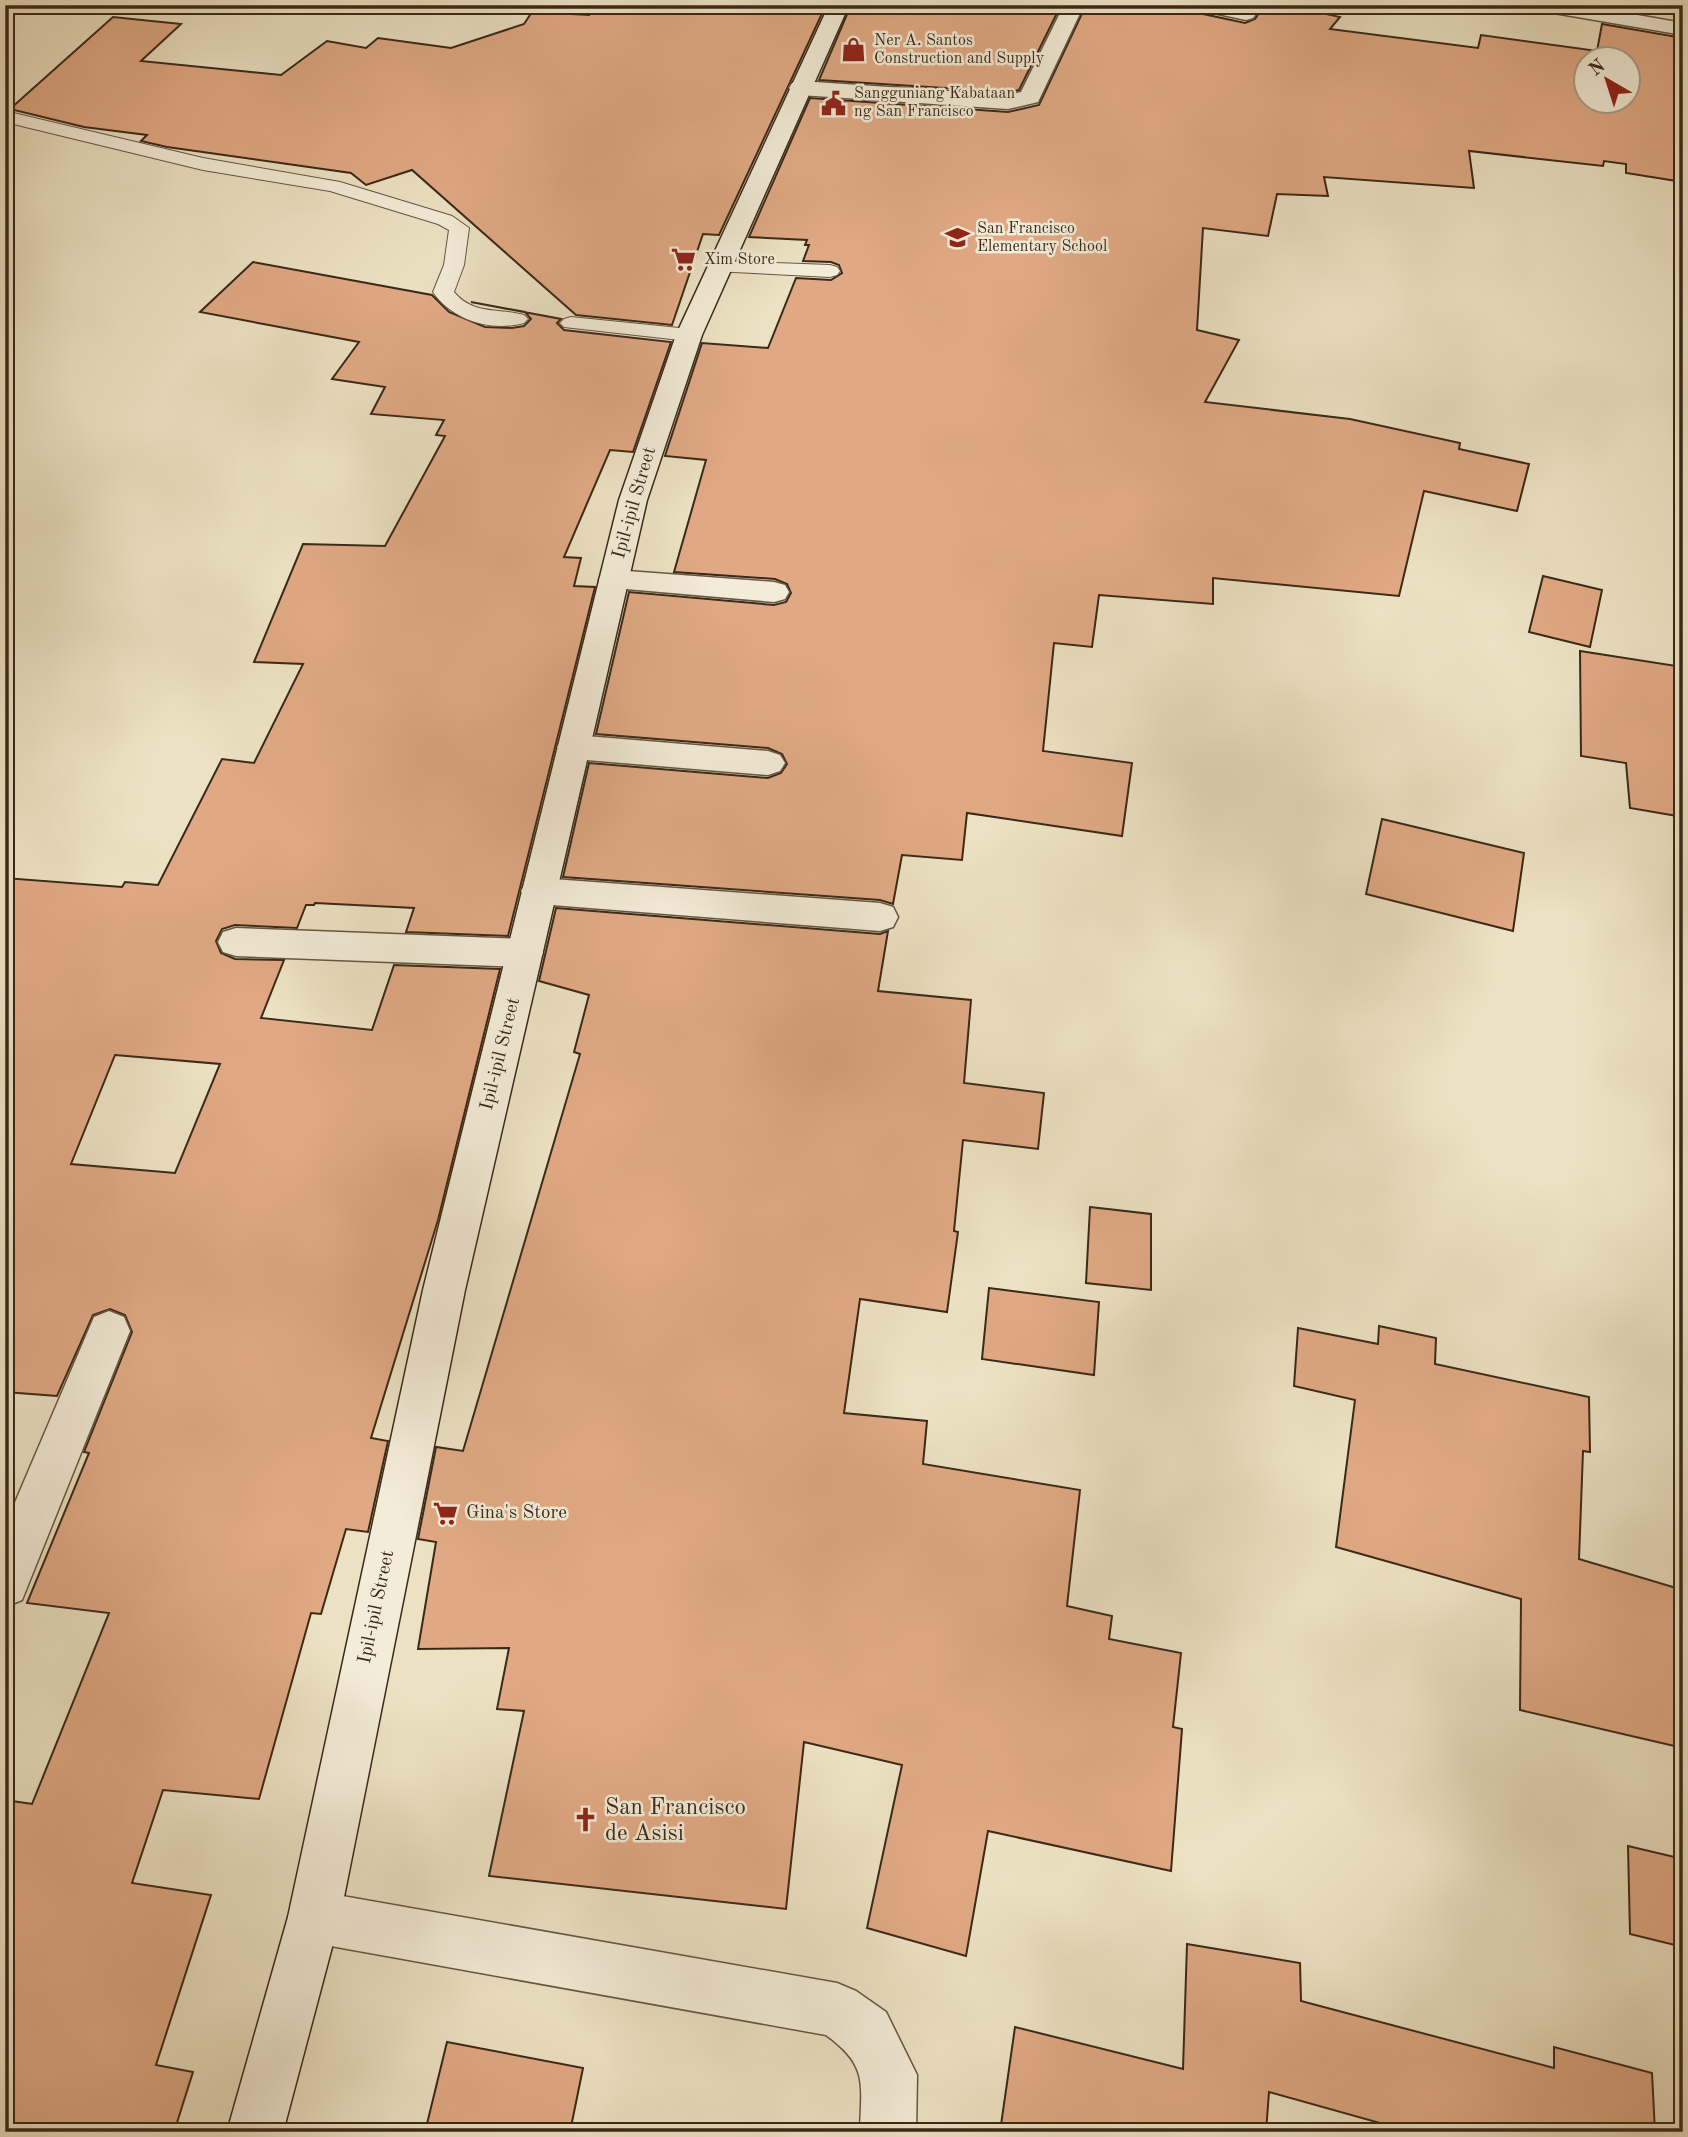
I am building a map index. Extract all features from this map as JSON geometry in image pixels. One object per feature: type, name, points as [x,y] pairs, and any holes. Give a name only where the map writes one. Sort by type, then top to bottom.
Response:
[{"type":"street","name":"Ipil-ipil Street","points":[[255,2132],[314,1917],[444,1290],[633,500],[689,335],[839,5]]},
{"type":"street","points":[[800,88],[1021,101],[1030,97],[1074,5]]},
{"type":"street","points":[[1202,5],[1247,15],[1252,5]]},
{"type":"street","points":[[1542,5],[1683,29]]},
{"type":"street","points":[[614,580],[774,592]]},
{"type":"street","points":[[574,747],[768,763]]},
{"type":"street","points":[[539,891],[880,917]]},
{"type":"street","points":[[236,942],[525,953]]},
{"type":"street","points":[[5,1583],[109,1331]]},
{"type":"street","points":[[314,1917],[837,2010],[867,2031],[890,2075],[888,2132]]},
{"type":"lane","points":[[5,116],[203,164],[333,186],[446,220],[459,228],[454,265],[443,292],[453,307],[471,315],[517,319]]},
{"type":"lane","points":[[720,267],[830,271]]},
{"type":"lane","points":[[572,323],[689,335]]},
{"type":"building","points":[[589,5],[826,5],[719,235],[703,234],[672,325],[576,315],[412,170],[366,185],[351,173],[167,147],[141,141],[147,135],[84,127],[10,109],[113,17],[181,24],[141,61],[281,75],[327,41],[366,48],[378,38],[451,48],[524,24],[532,12],[589,15]]},
{"type":"building","points":[[851,5],[1061,5],[1019,90],[1008,92],[819,80]]},
{"type":"building","points":[[1086,5],[1190,5],[1194,12],[1245,23],[1255,19],[1264,5],[1286,5],[1340,17],[1330,29],[1478,48],[1481,35],[1572,48],[1572,116],[1642,116],[1642,46],[1598,46],[1602,24],[1683,38],[1683,182],[1626,173],[1626,164],[1604,161],[1603,166],[1469,151],[1474,188],[1324,177],[1328,196],[1277,194],[1268,236],[1203,228],[1197,330],[1239,340],[1205,402],[1350,419],[1460,443],[1459,449],[1529,464],[1517,511],[1424,491],[1399,596],[1213,578],[1213,604],[1099,595],[1092,647],[1054,643],[1043,751],[1132,763],[1122,836],[967,813],[962,860],[902,855],[893,904],[880,900],[563,877],[589,763],[768,778],[781,773],[787,764],[782,754],[768,748],[596,734],[629,592],[774,605],[786,602],[791,593],[787,584],[775,579],[674,572],[706,460],[665,456],[702,343],[768,348],[796,278],[831,280],[842,273],[839,265],[831,262],[803,261],[809,245],[805,245],[807,240],[749,237],[810,98],[1008,112],[1039,105]]},
{"type":"building","points":[[253,262],[432,295],[449,312],[485,327],[524,326],[531,319],[525,312],[561,319],[557,323],[564,330],[671,342],[633,452],[610,450],[564,557],[581,558],[574,586],[595,587],[508,936],[406,932],[414,908],[315,903],[306,905],[297,928],[235,925],[222,929],[216,941],[221,953],[235,959],[284,960],[261,1018],[372,1030],[394,965],[500,969],[438,1220],[371,1438],[388,1441],[368,1532],[346,1529],[321,1614],[311,1613],[259,1799],[163,1790],[132,1883],[211,1895],[156,2065],[193,2072],[174,2132],[5,2132],[5,1800],[32,1804],[109,1613],[27,1603],[89,1453],[84,1452],[132,1332],[125,1315],[110,1309],[93,1315],[57,1396],[5,1392],[5,878],[122,887],[125,882],[158,885],[222,759],[254,763],[303,664],[254,662],[303,544],[385,546],[445,436],[436,435],[444,420],[371,414],[385,387],[332,379],[359,342],[200,312]],"holes":[[[115,1055],[220,1064],[175,1173],[71,1164]]]},
{"type":"building","points":[[1543,576],[1602,590],[1590,647],[1529,632]]},
{"type":"building","points":[[1580,651],[1683,667],[1683,817],[1630,808],[1626,763],[1581,756]]},
{"type":"building","points":[[1382,819],[1524,853],[1513,931],[1366,894]]},
{"type":"building","points":[[556,908],[880,934],[888,931],[878,991],[971,1000],[964,1083],[1044,1093],[1038,1149],[963,1140],[954,1231],[958,1232],[947,1312],[860,1299],[844,1413],[927,1421],[923,1464],[1080,1490],[1067,1606],[1112,1616],[1109,1639],[1181,1653],[1173,1727],[1182,1729],[1171,1871],[988,1831],[966,1956],[867,1928],[902,1765],[804,1742],[786,1909],[489,1876],[524,1711],[497,1709],[509,1648],[418,1649],[436,1542],[418,1539],[436,1447],[463,1451],[580,1054],[574,1052],[589,995],[539,981]]},
{"type":"building","points":[[1090,1207],[1151,1214],[1151,1290],[1086,1283]]},
{"type":"building","points":[[989,1288],[1099,1302],[1094,1375],[982,1359]]},
{"type":"building","points":[[1379,1326],[1436,1338],[1435,1364],[1589,1397],[1590,1452],[1583,1451],[1579,1559],[1683,1590],[1683,1748],[1520,1710],[1521,1599],[1336,1547],[1355,1400],[1294,1386],[1298,1328],[1378,1344]]},
{"type":"building","points":[[1628,1846],[1683,1859],[1683,1947],[1630,1934]]},
{"type":"building","points":[[1187,1944],[1300,1963],[1301,2001],[1554,2068],[1554,2047],[1652,2073],[1655,2132],[1412,2132],[1269,2092],[1266,2132],[1000,2132],[1015,2027],[1183,2069]]},
{"type":"building","points":[[447,2042],[583,2068],[570,2132],[425,2132]]},
{"type":"place","name":"Ner A. Santos Construction and Supply","points":[[854,50]]},
{"type":"place","name":"Sangguniang Kabataan ng San Francisco","points":[[834,103]]},
{"type":"place","name":"San Francisco Elementary School","points":[[957,238]]},
{"type":"place","name":"Xim Store","points":[[684,260]]},
{"type":"place","name":"Gina's Store","points":[[446,1513]]},
{"type":"place","name":"San Francisco de Asisi","points":[[585,1820]]}]
